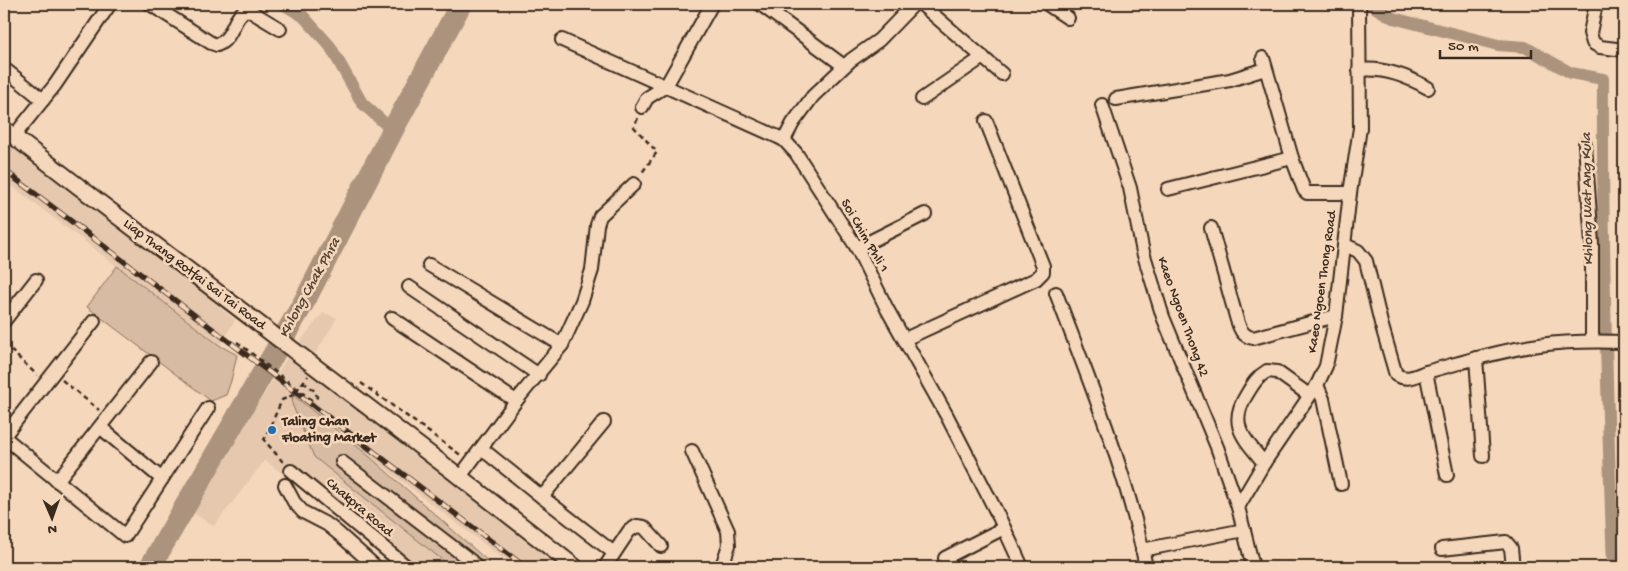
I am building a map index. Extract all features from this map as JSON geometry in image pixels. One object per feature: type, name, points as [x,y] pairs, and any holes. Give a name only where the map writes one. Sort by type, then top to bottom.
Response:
[{"type":"main road","name":"Liap Thang Rotfai Sai Tai Road","points":[[9,133],[576,567]]},
{"type":"street","points":[[9,133],[56,85],[110,4]]},
{"type":"street","points":[[150,4],[216,45],[227,39],[240,14],[245,10],[250,11],[280,29]]},
{"type":"street","points":[[642,107],[647,98],[666,86],[712,4]]},
{"type":"street","points":[[760,4],[844,66]]},
{"type":"street","points":[[784,140],[793,123],[813,96],[844,66],[879,40],[914,4]]},
{"type":"street","points":[[921,4],[1002,74]]},
{"type":"street","points":[[1048,4],[1068,18]]},
{"type":"street","name":"Kaeo Ngoen Thong Road","points":[[1238,507],[1264,463],[1317,385],[1326,366],[1336,316],[1350,193],[1360,128],[1359,4]]},
{"type":"street","points":[[1596,4],[1590,33],[1593,43],[1600,47],[1624,50]]},
{"type":"street","name":"Soi Chim Phli 1","points":[[562,40],[784,140],[796,153],[857,248],[887,309],[905,338],[1004,528],[1022,567]]},
{"type":"street","points":[[922,99],[983,57]]},
{"type":"street","points":[[1116,99],[1230,80],[1264,64],[1301,184],[1307,193],[1350,193]]},
{"type":"street","points":[[1359,70],[1367,69],[1395,73],[1428,88]]},
{"type":"street","points":[[7,70],[43,100]]},
{"type":"street","name":"Kaeo Ngoen Thong 42","points":[[1102,105],[1130,188],[1143,252],[1164,317],[1217,447],[1238,507]]},
{"type":"street","points":[[905,338],[1036,279],[1043,272],[1043,266],[986,121]]},
{"type":"street","points":[[1585,144],[1600,341]]},
{"type":"street","points":[[1168,189],[1292,158]]},
{"type":"street","points":[[458,476],[471,463],[516,401],[562,346],[582,300],[592,270],[597,225],[600,216],[634,184]]},
{"type":"street","points":[[857,248],[925,214]]},
{"type":"street","points":[[1211,228],[1237,320],[1241,332],[1247,337],[1253,338],[1336,316]]},
{"type":"street","points":[[1344,245],[1358,251],[1366,261],[1396,375],[1404,379],[1476,358],[1539,345],[1600,341],[1624,342]]},
{"type":"street","points":[[429,265],[562,346]]},
{"type":"street","points":[[4,321],[36,280]]},
{"type":"street","points":[[409,287],[539,374]]},
{"type":"street","points":[[1056,293],[1112,440],[1146,567]]},
{"type":"street","points":[[392,318],[516,401]]},
{"type":"street","points":[[94,321],[4,437],[125,536],[208,408]]},
{"type":"street","points":[[1476,358],[1483,456]]},
{"type":"street","points":[[57,481],[151,362]]},
{"type":"street","points":[[1264,463],[1244,438],[1237,421],[1242,402],[1258,376],[1267,371],[1276,372],[1309,395]]},
{"type":"street","points":[[1426,372],[1447,475]]},
{"type":"street","points":[[1317,385],[1323,400],[1342,484]]},
{"type":"street","points":[[104,422],[162,479]]},
{"type":"street","points":[[542,497],[604,422]]},
{"type":"street","points":[[482,449],[614,553]]},
{"type":"street","points":[[692,451],[728,531],[729,545],[723,563],[719,567]]},
{"type":"street","points":[[342,462],[471,560],[476,567]]},
{"type":"street","name":"Chakpra Road","points":[[291,472],[407,567]]},
{"type":"street","points":[[285,485],[294,502],[303,512],[328,525],[376,567]]},
{"type":"street","points":[[1238,507],[1253,567]]},
{"type":"street","points":[[605,567],[629,531],[638,526],[644,527],[662,546]]},
{"type":"street","points":[[945,558],[1004,528]]},
{"type":"street","points":[[1142,550],[1244,530]]},
{"type":"street","points":[[1442,549],[1506,542],[1511,548],[1513,567]]},
{"type":"path","points":[[634,184],[657,152],[634,127],[642,107]]},
{"type":"path","points":[[237,342],[314,402],[318,397],[315,391],[303,382]]},
{"type":"path","points":[[4,344],[104,422]]},
{"type":"path","points":[[291,472],[264,440],[282,400],[293,395],[308,375]]},
{"type":"path","points":[[354,378],[471,463]]},
{"type":"shaded area","points":[[4,141],[188,281],[235,320],[220,345],[4,180]]},
{"type":"shaded area","points":[[117,266],[219,345],[237,355],[226,395],[211,401],[87,307]]},
{"type":"shaded area","points":[[323,313],[337,318],[306,369],[563,567],[514,567],[370,457],[293,395],[292,404],[314,457],[451,567],[399,567],[265,460],[214,526],[190,511],[289,355]]},
{"type":"shaded area","points":[[293,395],[370,457],[490,563],[486,567],[451,567],[314,457],[292,404]]},
{"type":"waterway","points":[[283,4],[303,16],[330,46],[362,103],[392,130]]},
{"type":"waterway","name":"Khlong Chak Phra","points":[[150,567],[304,302],[396,124],[461,4]]},
{"type":"waterway","name":"Khlong Wat Ang Kula","points":[[1369,4],[1393,18],[1498,45],[1525,47],[1571,73],[1603,79],[1605,323],[1613,567]]},
{"type":"railway","points":[[4,170],[525,567]]},
{"type":"place","name":"Taling Chan Floating Market","points":[[272,430]]}]
